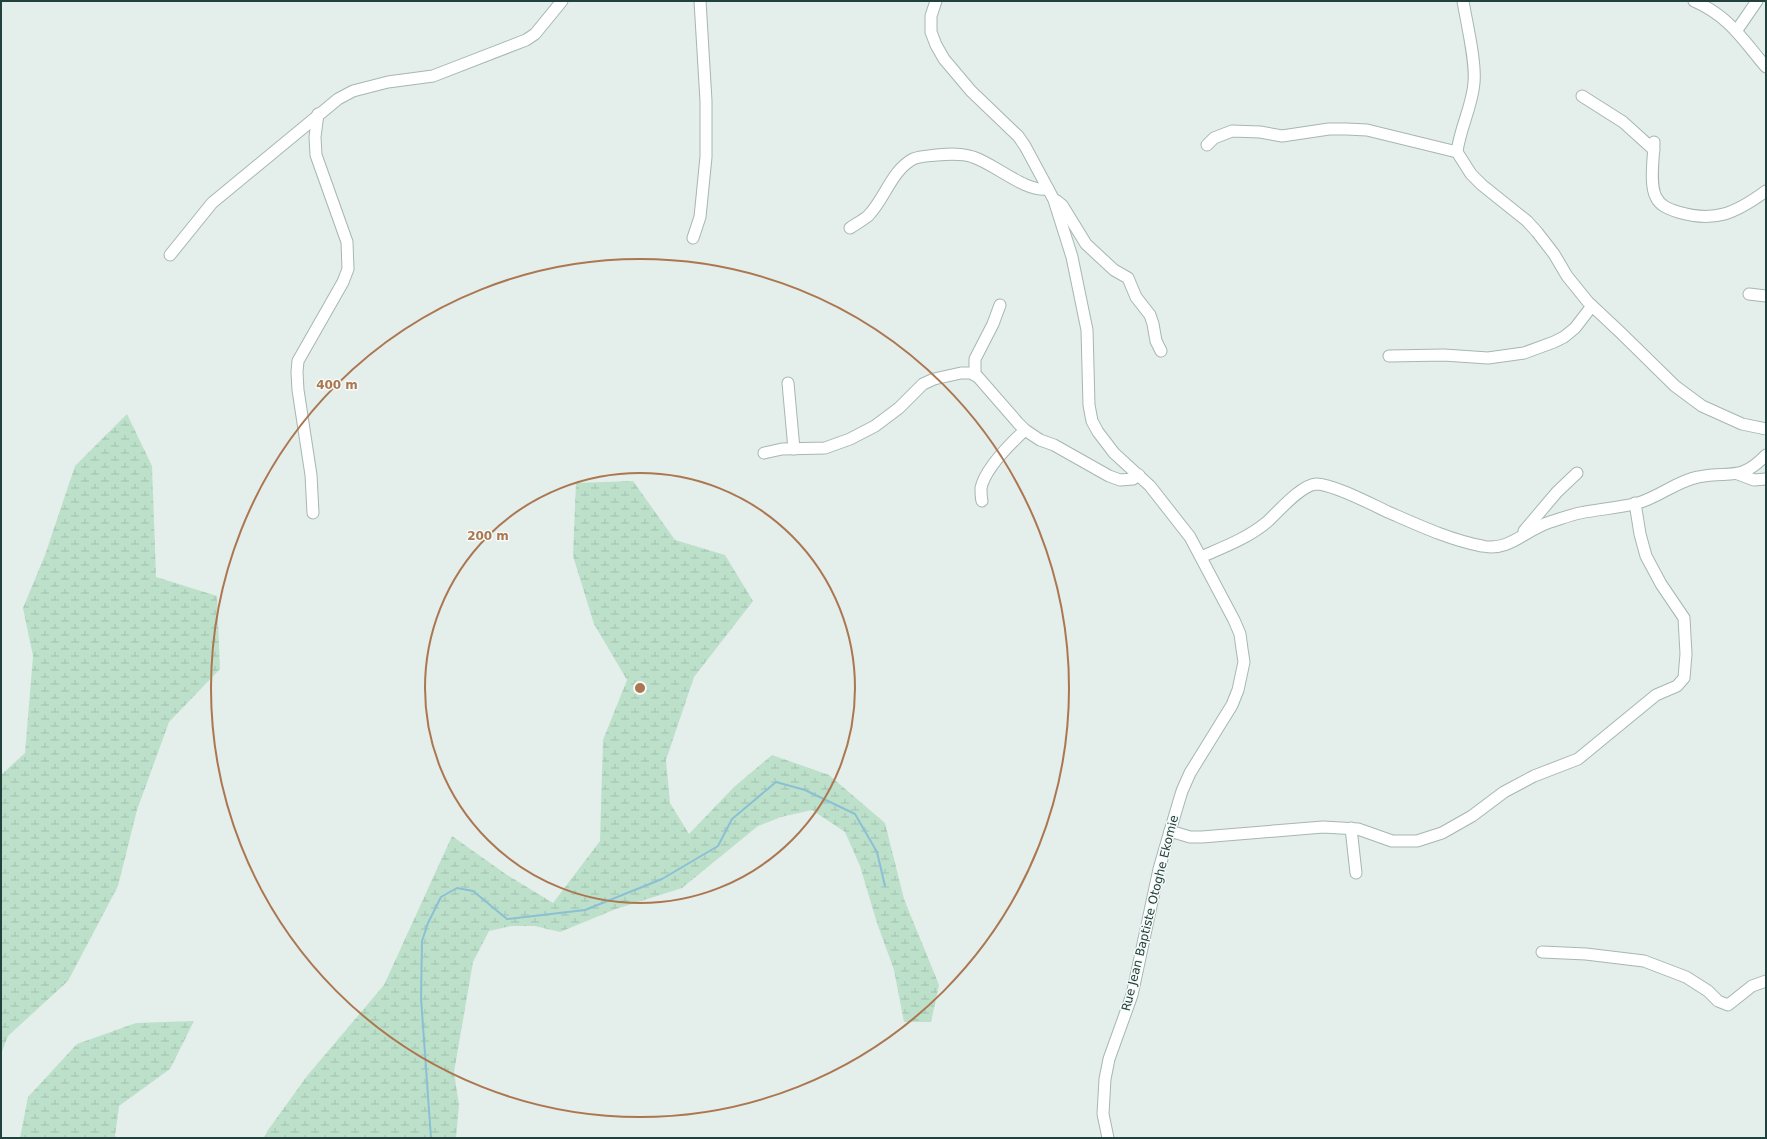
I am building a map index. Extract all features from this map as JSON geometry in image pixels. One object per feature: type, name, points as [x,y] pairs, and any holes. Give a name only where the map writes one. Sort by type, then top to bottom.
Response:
[{"type":"street","points":[[170,255],[212,203],[338,99],[354,91],[388,82],[433,76],[490,52],[526,40],[535,34],[562,1]]},
{"type":"street","points":[[693,238],[701,210],[706,157],[706,101],[700,1]]},
{"type":"street","name":"Rue Jean Baptiste Otoghe Ekomie","points":[[936,1],[932,16],[931,32],[944,59],[971,91],[1018,136],[1026,146],[1054,200],[1072,257],[1087,330],[1089,405],[1092,421],[1098,432],[1114,453],[1150,486],[1177,519],[1201,557],[1240,634],[1244,662],[1238,690],[1232,705],[1190,774],[1182,790],[1159,869],[1132,995],[1109,1059],[1105,1079],[1103,1114],[1108,1138]]},
{"type":"street","points":[[1457,152],[1462,128],[1471,102],[1474,82],[1473,59],[1463,1]]},
{"type":"street","points":[[1694,1],[1716,13],[1736,30],[1766,67]]},
{"type":"street","points":[[1736,30],[1758,1]]},
{"type":"street","points":[[1582,96],[1623,122],[1654,146],[1653,176],[1655,195],[1660,203],[1669,209],[1701,216],[1715,217],[1738,209],[1766,191]]},
{"type":"street","points":[[313,513],[311,475],[298,390],[298,361],[343,282],[348,269],[347,242],[316,155],[315,137],[318,114]]},
{"type":"street","points":[[1207,145],[1214,138],[1232,131],[1260,132],[1282,136],[1346,129],[1367,130],[1457,152],[1471,174],[1482,185],[1527,221],[1537,232],[1554,254],[1567,276],[1592,306],[1675,386],[1702,406],[1742,424],[1766,429]]},
{"type":"street","points":[[850,228],[868,216],[904,166],[914,159],[926,156],[953,154],[972,157],[1023,183],[1043,190],[1043,181]]},
{"type":"street","points":[[1054,200],[1062,205],[1086,244],[1114,270],[1128,278],[1136,298],[1150,315],[1156,341],[1161,351]]},
{"type":"street","points":[[1749,294],[1766,296]]},
{"type":"street","points":[[975,375],[975,359],[993,324],[1000,305]]},
{"type":"street","points":[[1389,356],[1444,355],[1488,358],[1524,353],[1564,337],[1575,328],[1592,306]]},
{"type":"street","points":[[764,453],[782,449],[825,448],[850,440],[875,426],[899,408],[923,384],[943,376],[971,373],[978,377],[1025,430],[1040,440],[1054,445],[1094,466],[1109,476],[1120,480],[1133,479],[1138,475]]},
{"type":"street","points":[[788,383],[789,408],[794,449]]},
{"type":"street","points":[[982,501],[981,489],[988,474],[1001,456],[1025,430]]},
{"type":"street","points":[[1201,557],[1222,549],[1252,533],[1303,489],[1315,484],[1345,492],[1429,528],[1483,547],[1500,547],[1516,540],[1545,523],[1579,513],[1635,503],[1697,477],[1738,474],[1755,467],[1766,455]]},
{"type":"street","points":[[1516,540],[1557,492],[1578,473]]},
{"type":"street","points":[[1738,474],[1754,480],[1766,479]]},
{"type":"street","points":[[1170,831],[1190,837],[1202,837],[1323,827],[1351,828],[1392,841],[1417,841],[1442,833],[1472,816],[1504,792],[1534,776],[1578,759],[1656,695],[1677,686],[1684,678],[1686,654],[1684,618],[1661,584],[1646,556],[1640,534],[1635,503]]},
{"type":"street","points":[[1351,828],[1356,873]]},
{"type":"street","points":[[1542,952],[1586,954],[1644,961],[1686,977],[1708,991],[1718,1001],[1728,1005],[1752,986],[1766,981]]},
{"type":"green space","points":[[127,414],[152,466],[156,577],[217,596],[220,669],[169,722],[137,810],[118,886],[68,981],[8,1036],[1,1054],[1,775],[25,753],[33,656],[23,608],[45,555],[75,466]]},
{"type":"green space","points":[[633,481],[675,540],[725,555],[753,601],[694,677],[666,760],[670,803],[689,834],[734,787],[772,755],[829,775],[885,823],[904,899],[939,985],[931,1022],[904,1022],[894,970],[877,923],[860,866],[845,832],[812,810],[781,817],[758,826],[682,888],[616,909],[560,932],[535,926],[511,926],[489,931],[473,962],[454,1072],[459,1105],[456,1138],[264,1138],[268,1130],[307,1076],[384,985],[452,836],[507,875],[553,903],[600,841],[603,740],[627,680],[594,624],[573,556],[576,483]]},
{"type":"green space","points":[[194,1021],[170,1069],[119,1106],[115,1136],[118,1138],[20,1138],[28,1097],[77,1044],[136,1023]]},
{"type":"waterway","points":[[431,1138],[421,998],[422,941],[428,923],[441,897],[457,888],[473,891],[507,919],[585,910],[662,879],[718,846],[732,819],[776,782],[805,790],[855,814],[877,852],[885,886]]}]
